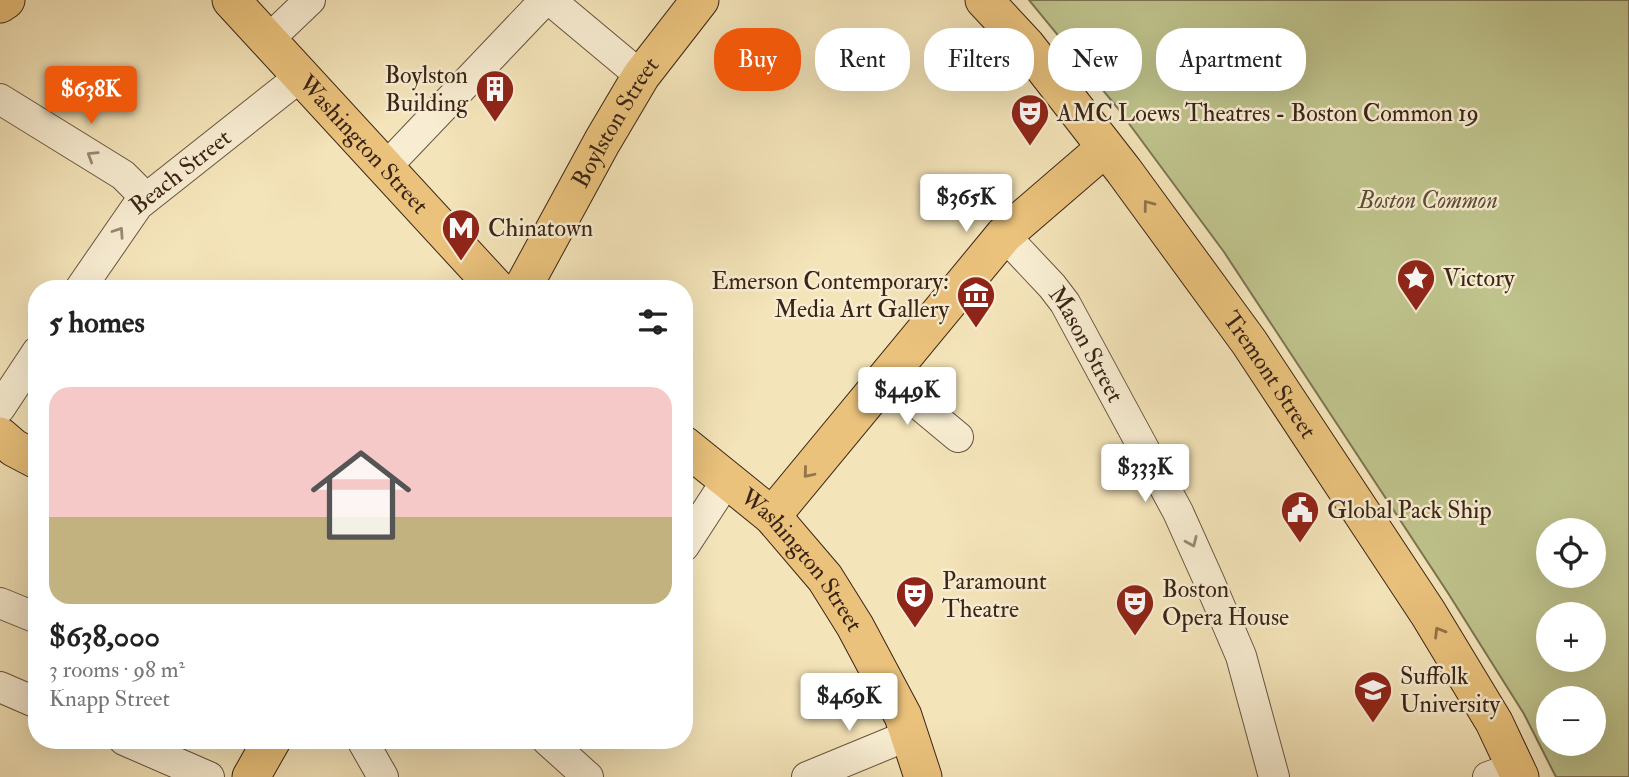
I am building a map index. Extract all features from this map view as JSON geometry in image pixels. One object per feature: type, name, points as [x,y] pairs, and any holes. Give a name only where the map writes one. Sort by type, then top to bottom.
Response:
[{"type":"main road","points":[[0,4],[6,0]]},
{"type":"main road","name":"Washington Street","points":[[231,0],[489,280]]},
{"type":"main road","name":"Boylston Street","points":[[527,280],[601,142],[641,76],[700,0]]},
{"type":"main road","name":"Tremont Street","points":[[984,0],[1026,45],[1248,342],[1428,613],[1494,722],[1508,774]]},
{"type":"main road","points":[[772,516],[974,268],[1004,235],[1105,148]]},
{"type":"main road","points":[[0,436],[14,449],[28,456]]},
{"type":"main road","name":"Washington Street","points":[[693,452],[772,516],[825,578],[855,626],[903,716],[923,777]]},
{"type":"main road","points":[[251,777],[267,749]]},
{"type":"street","points":[[267,41],[310,0]]},
{"type":"street","points":[[386,167],[548,0],[641,76]]},
{"type":"street","name":"Beach Street","points":[[86,280],[135,208],[301,76]]},
{"type":"street","points":[[0,99],[123,175],[146,198]]},
{"type":"street","name":"Mason Street","points":[[1004,235],[1065,303],[1178,512],[1241,656],[1274,777]]},
{"type":"street","points":[[0,408],[28,366]]},
{"type":"street","points":[[887,378],[958,437]]},
{"type":"street","points":[[693,532],[727,480]]},
{"type":"street","points":[[0,603],[28,614]]},
{"type":"street","points":[[0,687],[28,699]]},
{"type":"street","points":[[807,777],[909,735]]},
{"type":"street","points":[[145,749],[209,777]]},
{"type":"street","points":[[367,749],[383,777]]},
{"type":"street","points":[[560,749],[588,777]]},
{"type":"green space","name":"Boston Common","points":[[1029,0],[1629,0],[1629,777],[1556,777],[1545,756],[1606,756],[1606,686],[1536,686],[1536,738],[1448,593],[1224,252],[1104,91],[1142,91],[1142,28],[1052,28]]},
{"type":"place","name":"Boylston Building","points":[[495,123]]},
{"type":"place","name":"AMC Loews Theatres - Boston Common 19","points":[[1030,147]]},
{"type":"place","name":"Chinatown","points":[[461,262]]},
{"type":"place","name":"Victory","points":[[1416,312]]},
{"type":"place","name":"Emerson Contemporary: Media Art Gallery","points":[[976,329]]},
{"type":"place","name":"Global Pack Ship","points":[[1300,544]]},
{"type":"place","name":"Paramount Theatre","points":[[915,629]]},
{"type":"place","name":"Boston Opera House","points":[[1135,637]]},
{"type":"place","name":"Suffolk University","points":[[1373,724]]}]
